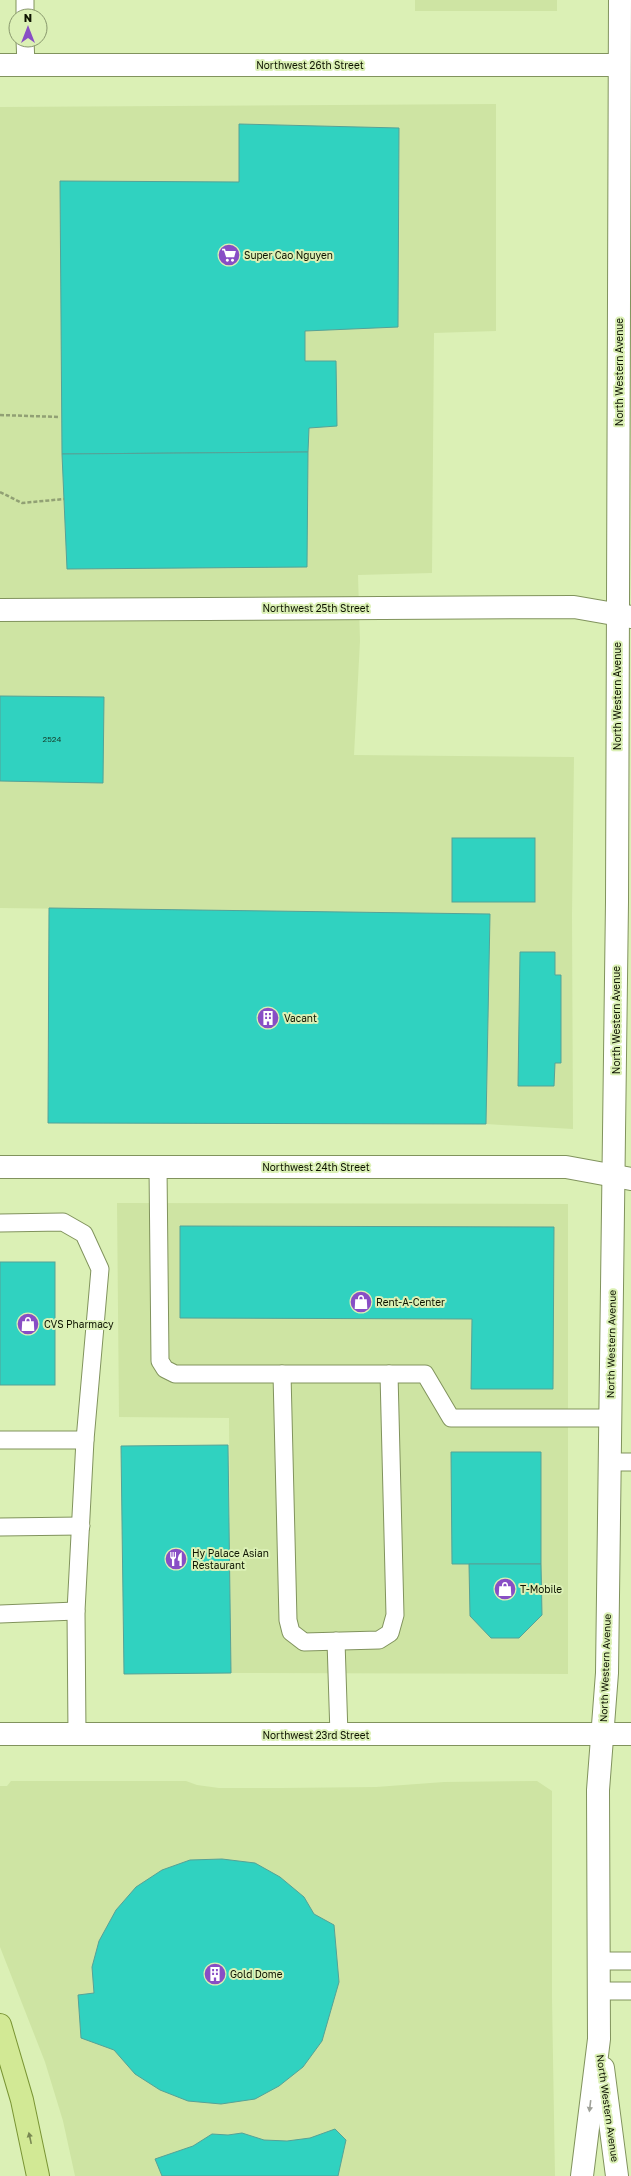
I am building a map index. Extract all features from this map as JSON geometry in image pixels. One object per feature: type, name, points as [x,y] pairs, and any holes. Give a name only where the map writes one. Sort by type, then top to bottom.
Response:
[{"type":"main road","points":[[0,2025],[22,2100],[38,2176]]},
{"type":"street","name":"North Western Avenue","points":[[582,2176],[599,2039],[598,1790],[607,1673],[610,1418],[623,1177],[624,616],[620,0]]},
{"type":"street","name":"Northwest 26th Street","points":[[0,65],[620,65]]},
{"type":"street","name":"Northwest 25th Street","points":[[0,610],[574,607],[624,616]]},
{"type":"street","name":"Northwest 24th Street","points":[[0,1167],[566,1167],[623,1177]]},
{"type":"street","name":"Northwest 23rd Street","points":[[0,1734],[631,1734]]},
{"type":"street","name":"North Western Avenue","points":[[599,2039],[617,2176]]},
{"type":"lane","points":[[25,48],[26,65]]},
{"type":"lane","points":[[158,1167],[160,1361],[165,1370],[175,1374],[425,1374],[451,1418],[610,1418]]},
{"type":"lane","points":[[0,1223],[63,1222],[84,1234],[100,1270],[85,1440],[76,1611],[77,1734]]},
{"type":"lane","points":[[282,1374],[288,1620],[291,1632],[304,1642],[379,1640],[390,1633],[395,1615],[389,1374]]},
{"type":"lane","points":[[0,1440],[85,1440]]},
{"type":"lane","points":[[609,1462],[631,1462]]},
{"type":"lane","points":[[0,1528],[81,1526]]},
{"type":"lane","points":[[0,1614],[76,1611]]},
{"type":"lane","points":[[336,1641],[339,1735]]},
{"type":"lane","points":[[598,1961],[631,1961]]},
{"type":"lane","points":[[599,1991],[631,1991]]},
{"type":"path","points":[[0,415],[60,417]]},
{"type":"path","points":[[0,492],[22,503],[64,499]]},
{"type":"shaded area","points":[[415,0],[557,0],[557,11],[415,11]]},
{"type":"shaded area","points":[[496,104],[496,331],[434,333],[432,573],[358,575],[360,641],[354,755],[574,757],[572,915],[573,1129],[486,1124],[490,914],[0,908],[0,107]]},
{"type":"shaded area","points":[[117,1203],[568,1204],[568,1674],[231,1673],[229,1418],[119,1417]]},
{"type":"shaded area","points":[[11,1781],[186,1781],[197,1785],[219,1788],[281,1788],[376,1787],[444,1782],[537,1781],[552,1791],[552,1998],[555,2176],[75,2176],[63,2121],[45,2062],[0,1947],[0,1786],[7,1786]]},
{"type":"building","name":"Super Cao Nguyen","points":[[239,124],[399,128],[398,327],[305,331],[305,361],[336,361],[337,426],[309,428],[308,452],[62,454],[60,181],[239,182]]},
{"type":"building","points":[[308,452],[307,567],[67,569],[62,454]]},
{"type":"building","points":[[0,696],[104,697],[103,783],[0,781]]},
{"type":"building","points":[[452,838],[535,838],[535,902],[452,902]]},
{"type":"building","name":"Vacant","points":[[49,908],[490,914],[486,1124],[48,1123]]},
{"type":"building","points":[[520,952],[555,952],[555,975],[561,975],[561,1063],[555,1063],[554,1086],[518,1086]]},
{"type":"building","points":[[180,1226],[554,1227],[553,1389],[471,1389],[472,1319],[180,1318]]},
{"type":"building","name":"CVS Pharmacy","points":[[0,1262],[55,1262],[55,1385],[0,1385]]},
{"type":"building","name":"Hy Palace Asian Restaurant","points":[[228,1445],[231,1673],[124,1674],[121,1446]]},
{"type":"building","points":[[451,1452],[541,1452],[541,1564],[452,1564]]},
{"type":"building","name":"T-Mobile","points":[[469,1564],[541,1564],[542,1615],[519,1638],[491,1638],[470,1616]]},
{"type":"building","name":"Gold Dome","points":[[222,1859],[255,1863],[280,1877],[304,1897],[314,1914],[334,1925],[339,1982],[322,2041],[303,2067],[279,2086],[255,2099],[221,2104],[188,2101],[160,2090],[135,2074],[114,2050],[81,2038],[78,1995],[94,1993],[92,1967],[99,1941],[116,1910],[136,1887],[162,1870],[190,1860]]},
{"type":"building","points":[[335,2129],[346,2140],[338,2176],[162,2176],[155,2159],[193,2146],[212,2134],[228,2135],[242,2133],[264,2140],[287,2141],[310,2138]]},
{"type":"place","name":"Super Cao Nguyen","points":[[229,255]]},
{"type":"place","name":"Vacant","points":[[268,1018]]},
{"type":"place","name":"Rent-A-Center","points":[[361,1302]]},
{"type":"place","name":"CVS Pharmacy","points":[[28,1324]]},
{"type":"place","name":"Hy Palace Asian Restaurant","points":[[176,1559]]},
{"type":"place","name":"T-Mobile","points":[[505,1589]]},
{"type":"place","name":"Gold Dome","points":[[215,1974]]}]
